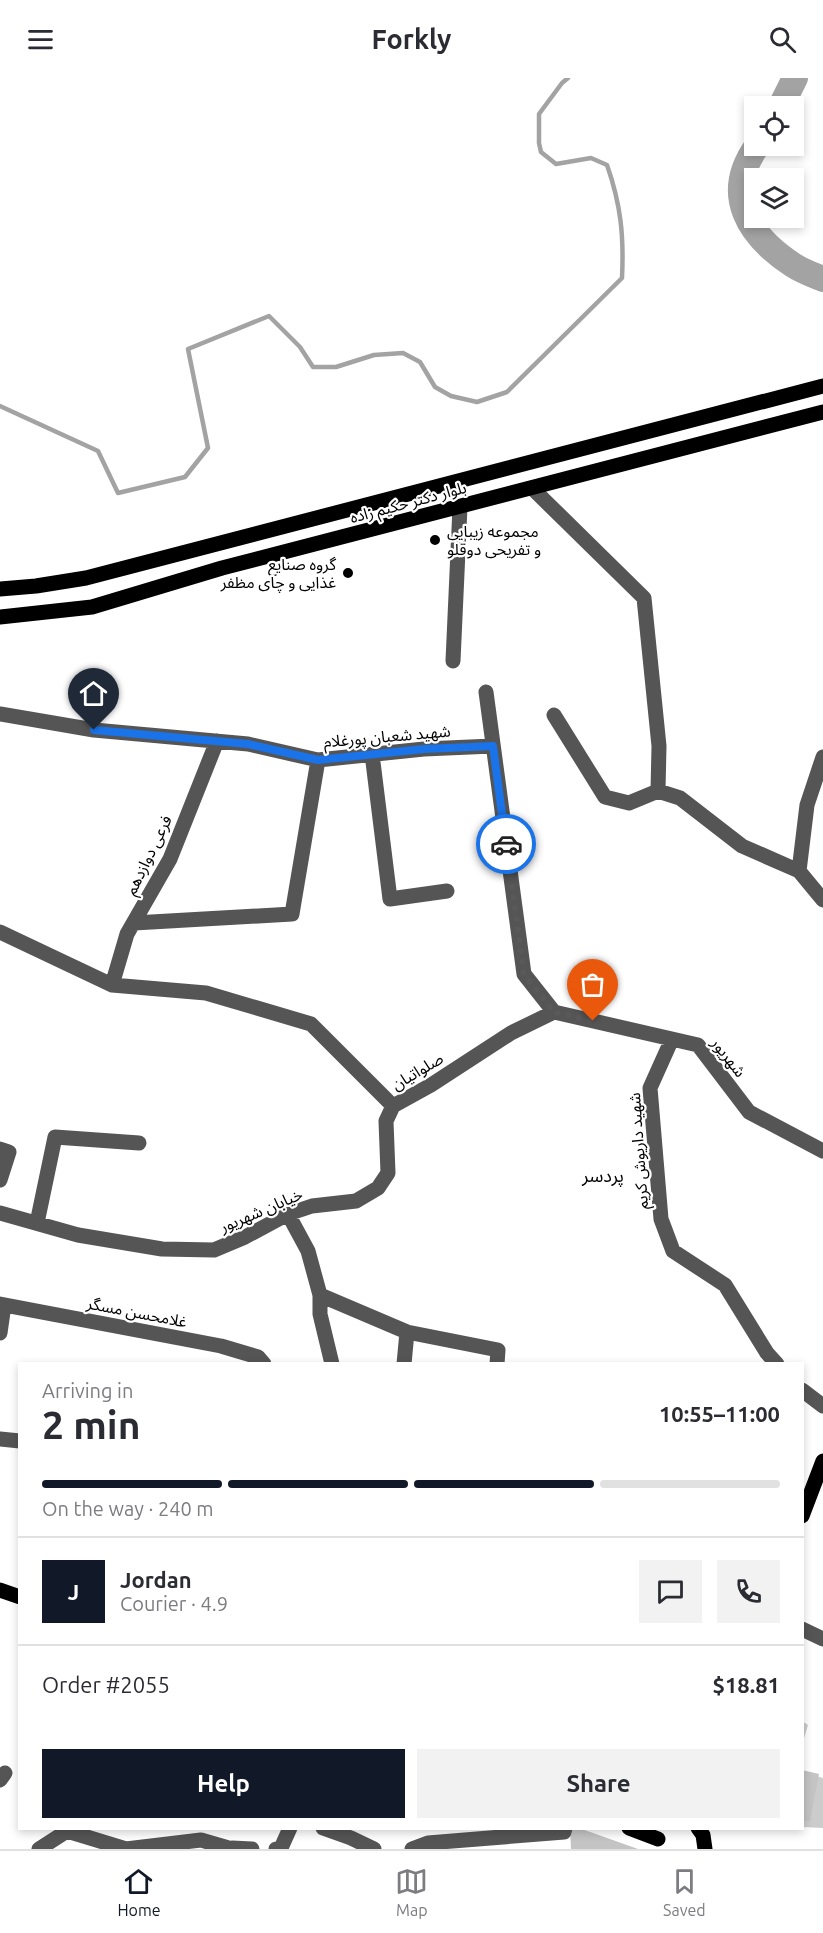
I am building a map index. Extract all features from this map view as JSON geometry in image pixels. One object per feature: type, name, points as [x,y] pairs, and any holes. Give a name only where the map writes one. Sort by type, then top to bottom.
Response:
[{"type":"main road","name":"بلوار دکتر حکیم زاده","points":[[0,589],[86,578],[823,386]]},
{"type":"main road","name":"بلوار دکتر حکیم زاده","points":[[0,617],[92,607],[237,565],[823,412]]},
{"type":"main road","points":[[454,481],[460,507]]},
{"type":"main road","points":[[232,540],[237,565]]},
{"type":"main road","points":[[804,1511],[823,1461]]},
{"type":"main road","points":[[0,1590],[18,1596]]},
{"type":"main road","points":[[634,1830],[659,1839]]},
{"type":"main road","points":[[699,1830],[703,1835],[705,1849]]},
{"type":"street","points":[[532,488],[644,598],[659,746],[658,791]]},
{"type":"street","points":[[453,661],[460,507]]},
{"type":"street","points":[[486,692],[524,974],[554,1012]]},
{"type":"street","name":"شهید شعبان پورغلام","points":[[0,714],[94,730],[248,744],[318,760],[493,746]]},
{"type":"street","points":[[554,715],[605,797],[628,803],[658,791],[680,798],[742,846],[799,872],[823,900]]},
{"type":"street","name":"فرعی دوازدهم","points":[[112,985],[127,934],[170,859],[217,741]]},
{"type":"street","points":[[372,754],[390,899],[447,891]]},
{"type":"street","points":[[799,872],[807,805],[823,757]]},
{"type":"street","points":[[134,923],[292,914],[318,760]]},
{"type":"street","name":"صلواتیان","points":[[0,932],[112,985],[206,993],[311,1024],[393,1106],[431,1085],[511,1033],[554,1012]]},
{"type":"street","name":"شهریور","points":[[554,1012],[698,1045],[749,1112],[823,1151]]},
{"type":"street","name":"شهید داریوش کریم","points":[[672,1039],[650,1088],[661,1219],[673,1251],[725,1285],[767,1353],[775,1362]]},
{"type":"street","name":"خیابان شهریور","points":[[0,1213],[78,1235],[162,1249],[214,1250],[245,1237],[288,1214],[312,1206],[356,1201],[378,1188],[388,1173],[386,1121],[393,1106]]},
{"type":"street","points":[[37,1223],[55,1137],[139,1143]]},
{"type":"street","points":[[0,1149],[9,1152],[0,1180]]},
{"type":"street","points":[[288,1214],[308,1251],[320,1295],[320,1314],[332,1362]]},
{"type":"street","points":[[320,1295],[406,1332],[498,1350],[497,1362]]},
{"type":"street","points":[[0,1333],[2,1305]]},
{"type":"street","name":"غلامحسن مسگر","points":[[2,1305],[221,1346],[258,1357],[262,1362]]},
{"type":"street","points":[[404,1362],[406,1332]]},
{"type":"street","points":[[804,1392],[823,1407]]},
{"type":"street","points":[[0,1439],[18,1441]]},
{"type":"street","points":[[804,1630],[823,1639]]},
{"type":"street","points":[[39,1849],[67,1830],[126,1849],[201,1840],[232,1848],[252,1849]]},
{"type":"street","points":[[276,1849],[281,1848],[289,1830]]},
{"type":"street","points":[[329,1830],[374,1849]]},
{"type":"street","points":[[412,1849],[428,1844],[564,1832],[564,1830]]},
{"type":"building","points":[[804,1770],[819,1774],[810,1821],[804,1821]]},
{"type":"building","points":[[570,1830],[585,1830],[638,1849],[571,1849]]},
{"type":"waterway","points":[[0,406],[98,451],[118,493],[185,477],[208,448],[188,349],[269,316],[300,347],[313,367],[336,367],[374,355],[403,353],[420,362],[435,387],[451,396],[477,402],[507,392],[622,278],[620,221],[616,194],[607,165],[591,158],[556,164],[541,152],[539,114],[568,78]]},
{"type":"waterway","points":[[786,96],[795,78]]},
{"type":"waterway","points":[[751,156],[742,181],[741,198],[745,213],[753,228],[777,254],[796,267],[823,279]]},
{"type":"way so far","points":[[506,844],[524,974],[554,1012],[593,1021]]},
{"type":"place","name":"مجموعه زیبایی و تفریحی دوقلو","points":[[435,540]]},
{"type":"place","name":"گروه صنایع غذایی و چای مظفر","points":[[348,573]]},
{"type":"district","name":"پردسر","points":[[603,1175]]},
{"type":"route","points":[[94,730],[248,744],[318,760],[424,749],[493,746],[506,844]]}]
